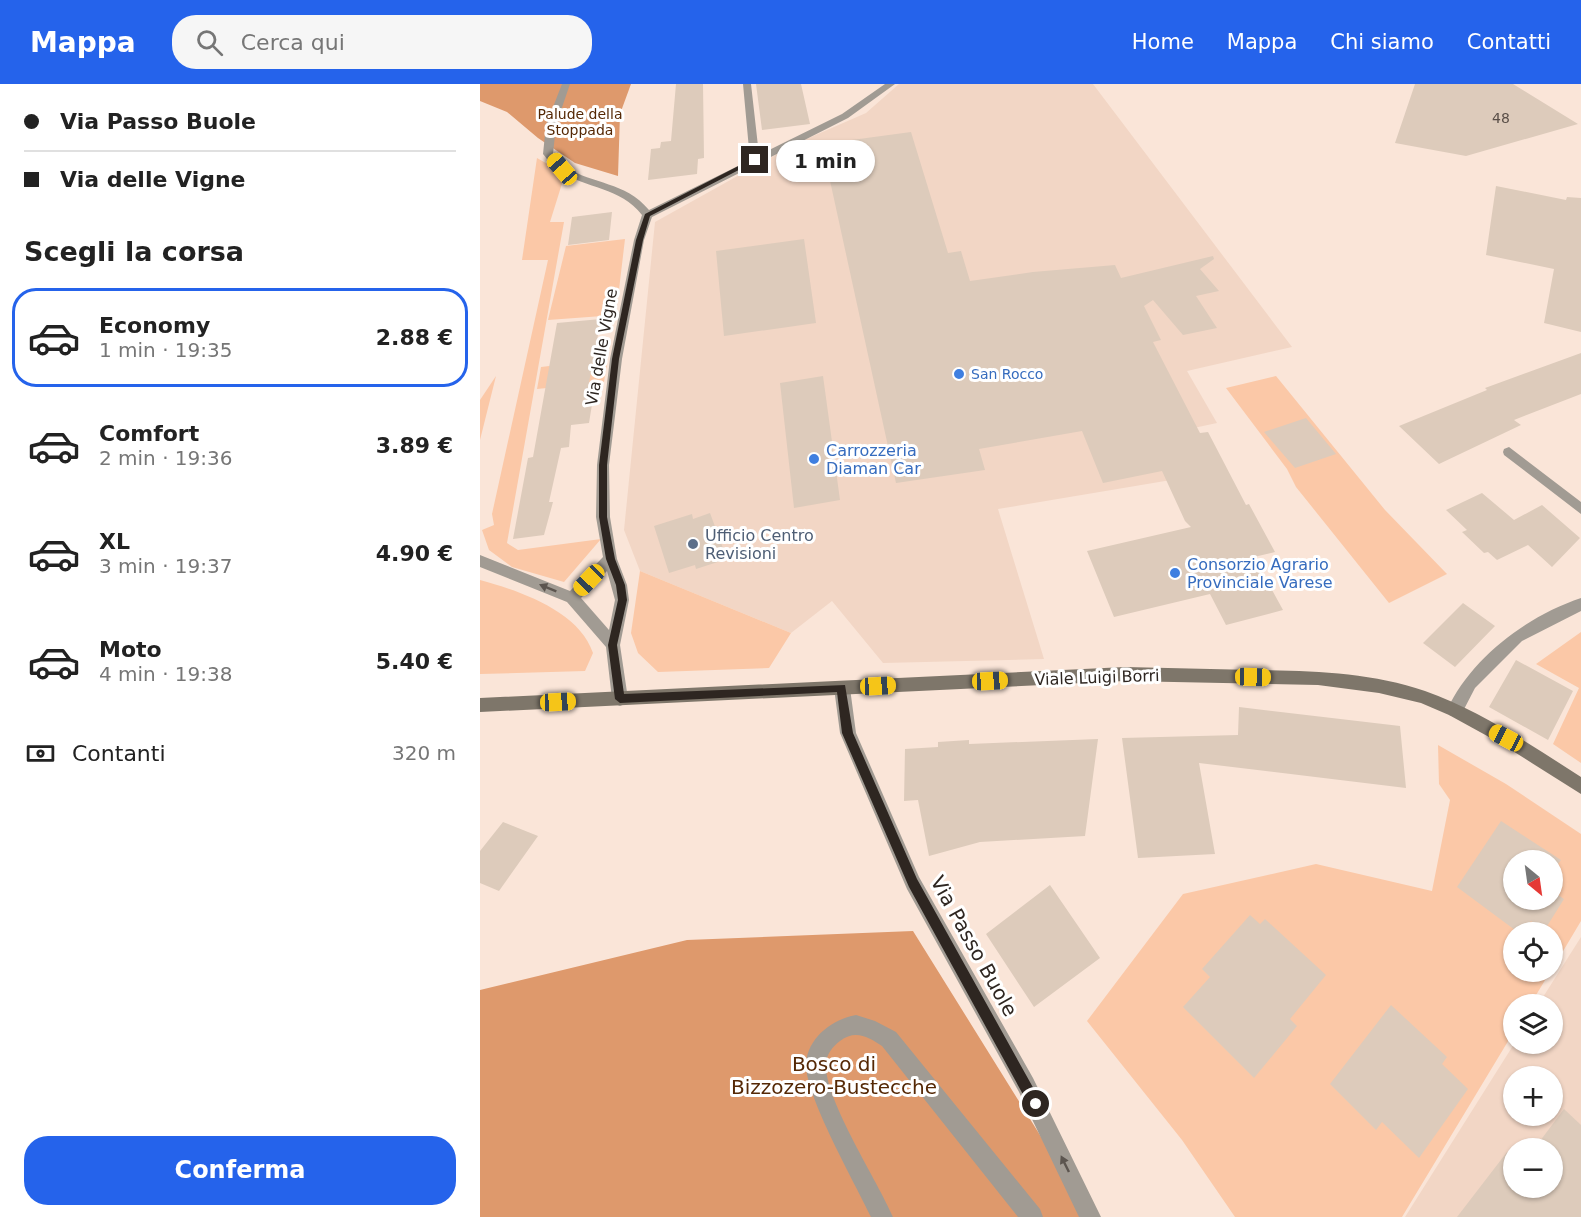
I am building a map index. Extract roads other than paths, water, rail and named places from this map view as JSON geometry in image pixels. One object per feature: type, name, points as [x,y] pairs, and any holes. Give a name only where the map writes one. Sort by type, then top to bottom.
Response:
[{"type":"main road","name":"Viale Luigi Borri","points":[[480,705],[1125,674],[1318,678],[1379,686],[1422,697],[1455,710],[1506,738],[1581,786]]},
{"type":"street","points":[[566,84],[551,125],[548,154],[562,169],[609,187],[636,201],[647,215],[844,116],[891,84]]},
{"type":"street","points":[[747,84],[755,160]]},
{"type":"street","name":"Via delle Vigne","points":[[620,699],[613,645],[622,600],[620,585],[610,559],[603,517],[603,465],[607,418],[618,348],[639,240],[647,215]]},
{"type":"street","points":[[1509,452],[1581,509]]},
{"type":"street","points":[[572,598],[610,559]]},
{"type":"street","points":[[480,561],[572,598],[613,645]]},
{"type":"street","points":[[1455,710],[1470,683],[1517,638],[1581,604]]},
{"type":"street","name":"Via Passo Buole","points":[[842,688],[848,733],[913,883],[1026,1085],[1090,1217]]},
{"type":"street","points":[[882,1217],[821,1092],[816,1065],[826,1039],[845,1026],[868,1026],[889,1039],[1032,1217]]},
{"type":"place","name":"San Rocco","points":[[959,374]]},
{"type":"place","name":"Carrozzeria Diaman Car","points":[[814,459]]},
{"type":"place","name":"Ufficio Centro Revisioni","points":[[693,544]]},
{"type":"place","name":"Consorzio Agrario Provinciale Varese","points":[[1175,573]]},
{"type":"park label","name":"Palude della Stoppada","points":[[580,122]]},
{"type":"park label","name":"Bosco di Bizzozero-Bustecche","points":[[834,1076]]}]
